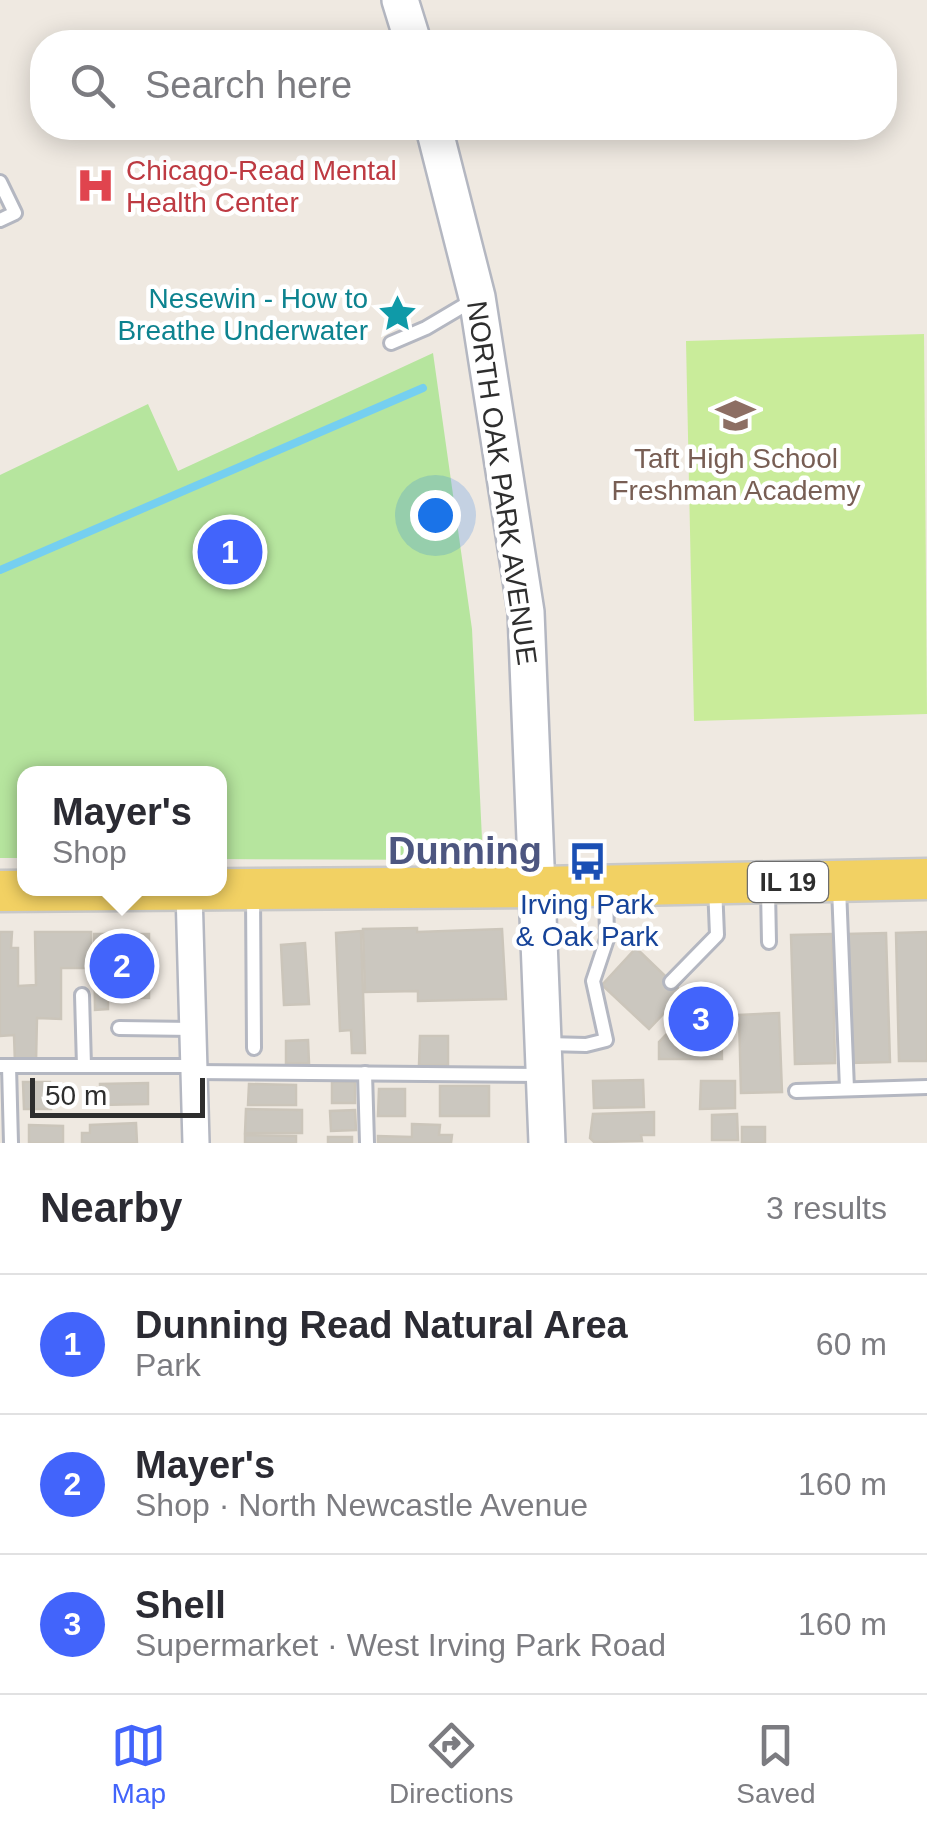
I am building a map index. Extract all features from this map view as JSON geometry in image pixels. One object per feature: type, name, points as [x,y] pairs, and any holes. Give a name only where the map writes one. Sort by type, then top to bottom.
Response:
[{"type":"main road","name":"IL 19","points":[[227,890],[927,879]]},
{"type":"street","points":[[400,0],[409,30]]},
{"type":"street","name":"NORTH OAK PARK AVENUE","points":[[437,140],[477,297],[526,612],[540,887],[547,1143]]},
{"type":"street","points":[[189,896],[196,1143]]},
{"type":"lane","points":[[0,182],[15,213],[0,220]]},
{"type":"lane","points":[[391,343],[426,328],[477,297]]},
{"type":"lane","points":[[839,881],[846,1089]]},
{"type":"lane","points":[[768,882],[768,942]]},
{"type":"lane","points":[[671,982],[717,935],[716,884]]},
{"type":"lane","points":[[12,1143],[5,1066],[365,1073],[544,1060],[606,1040],[593,981],[607,939],[606,886]]},
{"type":"lane","points":[[252,890],[254,1048]]},
{"type":"lane","points":[[82,995],[84,1066]]},
{"type":"lane","points":[[120,1028],[193,1029]]},
{"type":"lane","points":[[365,1073],[367,1143]]},
{"type":"lane","points":[[796,1091],[927,1088]]},
{"type":"green space","points":[[924,334],[927,714],[694,721],[686,341]]},
{"type":"green space","points":[[433,353],[472,629],[483,860],[227,859],[227,766],[17,766],[17,858],[0,858],[0,475],[148,404],[178,471]]},
{"type":"building","points":[[417,928],[417,932],[502,929],[506,999],[418,1001],[418,991],[365,992],[363,929]]},
{"type":"building","points":[[361,931],[365,1053],[352,1053],[351,1030],[340,1031],[336,933]]},
{"type":"building","points":[[0,932],[12,932],[11,948],[18,948],[18,986],[36,985],[35,932],[91,932],[91,968],[61,968],[61,1019],[37,1018],[36,1062],[15,1063],[14,1035],[0,1036]]},
{"type":"building","points":[[927,932],[927,1061],[899,1061],[896,933]]},
{"type":"building","points":[[886,933],[890,1062],[849,1063],[846,934]]},
{"type":"building","points":[[94,934],[149,934],[149,998],[108,998],[108,1009],[95,1010]]},
{"type":"building","points":[[832,934],[835,1063],[795,1064],[791,935]]},
{"type":"building","points":[[305,943],[309,1004],[284,1005],[281,945]]},
{"type":"building","points":[[636,948],[683,993],[649,1029],[602,985]]},
{"type":"building","points":[[702,997],[721,997],[722,1059],[659,1059],[659,1042]]},
{"type":"building","points":[[779,1013],[782,1092],[741,1093],[739,1015]]},
{"type":"building","points":[[420,1036],[448,1036],[448,1065],[419,1065]]},
{"type":"building","points":[[308,1040],[309,1063],[286,1063],[286,1041]]},
{"type":"building","points":[[643,1080],[644,1107],[594,1108],[593,1081]]},
{"type":"building","points":[[701,1081],[735,1081],[735,1108],[700,1109]]},
{"type":"building","points":[[23,1082],[50,1082],[51,1109],[24,1109]]},
{"type":"building","points":[[332,1082],[355,1082],[355,1103],[332,1103]]},
{"type":"building","points":[[148,1083],[148,1104],[100,1105],[100,1084]]},
{"type":"building","points":[[249,1084],[296,1085],[296,1105],[248,1105]]},
{"type":"building","points":[[440,1086],[489,1086],[489,1116],[440,1116]]},
{"type":"building","points":[[379,1089],[405,1089],[405,1116],[378,1116]]},
{"type":"building","points":[[246,1109],[302,1110],[302,1133],[245,1133]]},
{"type":"building","points":[[355,1110],[356,1130],[331,1131],[330,1111]]},
{"type":"building","points":[[654,1112],[654,1135],[641,1135],[642,1141],[594,1142],[590,1138],[593,1114]]},
{"type":"building","points":[[737,1114],[738,1140],[712,1140],[712,1115]]},
{"type":"building","points":[[136,1123],[137,1143],[82,1143],[82,1133],[90,1133],[90,1125]]},
{"type":"building","points":[[412,1124],[440,1125],[439,1135],[452,1135],[451,1143],[378,1143],[378,1136],[412,1137]]},
{"type":"building","points":[[29,1125],[63,1126],[63,1143],[29,1143]]},
{"type":"building","points":[[742,1127],[765,1127],[765,1143],[742,1143]]},
{"type":"building","points":[[245,1135],[296,1136],[296,1143],[245,1143]]},
{"type":"building","points":[[328,1137],[352,1137],[352,1143],[328,1143]]},
{"type":"waterway","points":[[0,570],[423,388]]},
{"type":"place","name":"Chicago-Read Mental Health Center","points":[[96,186]]},
{"type":"place","name":"Nesewin - How to Breathe Underwater","points":[[398,314]]},
{"type":"place","name":"Taft High School Freshman Academy","points":[[736,416]]},
{"type":"place","name":"Dunning Read Natural Area","points":[[230,552]]},
{"type":"place","name":"Irving Park & Oak Park","points":[[587,862]]},
{"type":"place","name":"Mayer's","points":[[122,966]]},
{"type":"place","name":"Shell","points":[[701,1019]]},
{"type":"district","name":"Dunning","points":[[465,851]]}]
